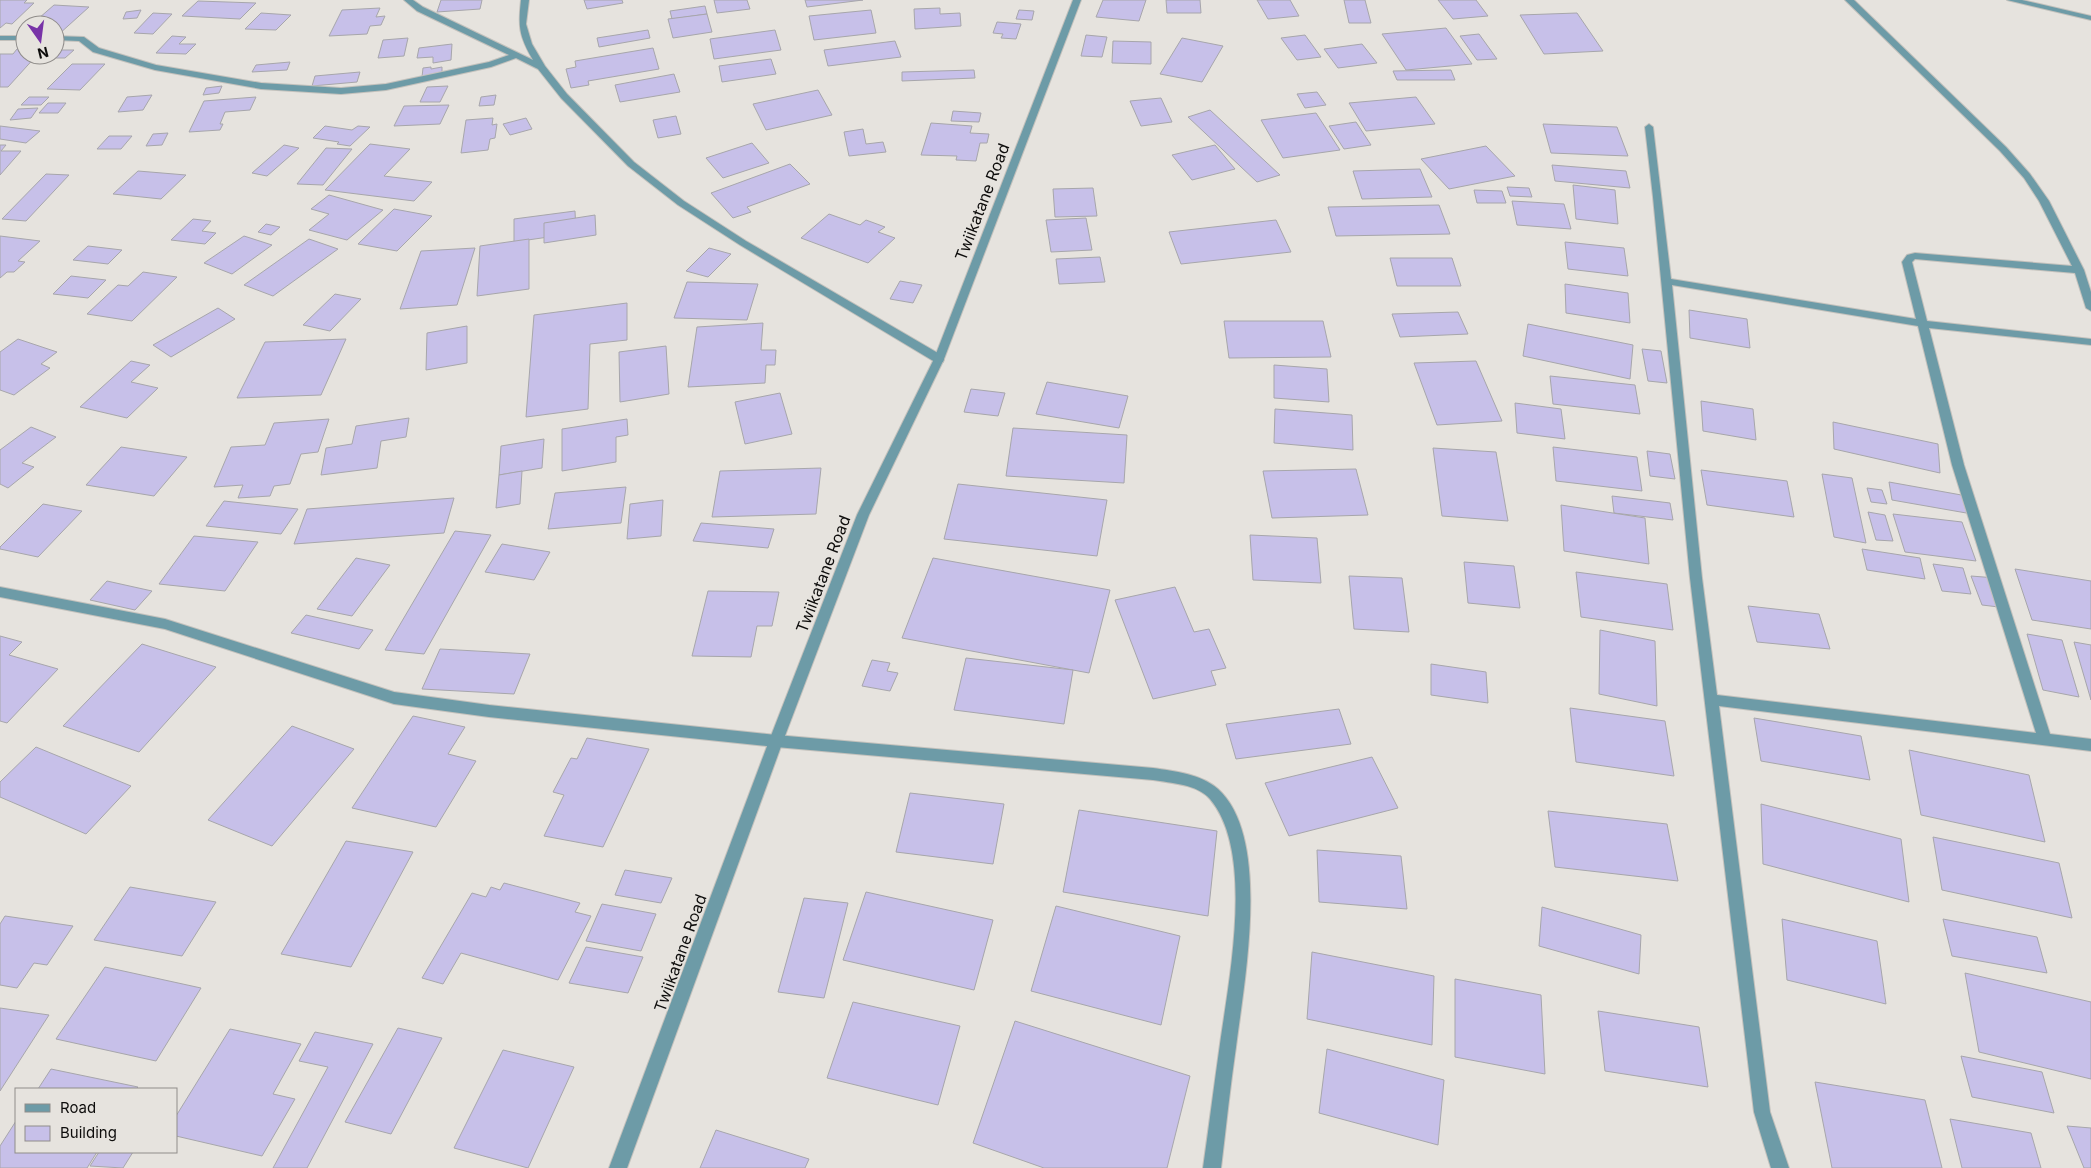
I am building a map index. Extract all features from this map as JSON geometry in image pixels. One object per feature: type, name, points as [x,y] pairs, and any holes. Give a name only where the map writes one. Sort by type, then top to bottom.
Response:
[{"type":"street","points":[[408,0],[420,9],[541,67]]},
{"type":"street","points":[[525,0],[522,24],[528,44],[541,67],[564,96],[631,164],[681,203],[744,243],[939,359]]},
{"type":"street","name":"Twiikatane Road","points":[[618,1168],[776,741],[863,515],[939,359],[1077,0]]},
{"type":"street","points":[[1849,0],[2003,149],[2027,176],[2044,201],[2079,270],[2091,308]]},
{"type":"street","points":[[2011,0],[2091,18]]},
{"type":"street","points":[[0,38],[15,38]]},
{"type":"street","points":[[65,38],[81,39],[96,50],[154,67],[261,86],[341,91],[386,87],[491,64],[516,55]]},
{"type":"street","points":[[1649,127],[1658,197],[1696,578],[1762,1112],[1780,1168]]},
{"type":"street","points":[[2045,739],[1958,465],[1908,262],[1911,257],[2079,270]]},
{"type":"street","points":[[1666,281],[1924,324],[2091,342]]},
{"type":"street","points":[[0,592],[165,624],[394,698],[489,711],[776,741],[1153,774],[1186,780],[1213,793],[1228,813],[1238,846],[1242,890],[1241,938],[1212,1168]]},
{"type":"street","points":[[1712,700],[2091,745]]},
{"type":"building","points":[[0,0],[27,0],[24,3],[34,3],[21,15],[15,15],[15,21],[12,24],[6,23],[0,28]]},
{"type":"building","points":[[441,0],[482,0],[480,9],[437,12]]},
{"type":"building","points":[[584,0],[622,0],[623,3],[587,9]]},
{"type":"building","points":[[714,0],[747,0],[750,9],[717,13]]},
{"type":"building","points":[[805,0],[863,0],[807,7]]},
{"type":"building","points":[[1103,0],[1146,0],[1139,21],[1096,17]]},
{"type":"building","points":[[1166,0],[1200,0],[1201,13],[1167,13]]},
{"type":"building","points":[[1257,0],[1290,0],[1299,16],[1268,19]]},
{"type":"building","points":[[1344,0],[1365,0],[1371,23],[1349,23]]},
{"type":"building","points":[[1438,0],[1476,0],[1488,16],[1453,19]]},
{"type":"building","points":[[198,1],[256,3],[240,19],[182,16]]},
{"type":"building","points":[[54,5],[89,7],[65,29],[65,15],[42,15]]},
{"type":"building","points":[[705,6],[707,14],[672,19],[670,11]]},
{"type":"building","points":[[380,8],[376,17],[385,16],[381,25],[370,26],[367,34],[329,36],[342,10]]},
{"type":"building","points":[[940,8],[940,14],[960,13],[961,26],[915,29],[914,9]]},
{"type":"building","points":[[141,10],[137,18],[123,19],[126,12]]},
{"type":"building","points":[[871,10],[876,33],[814,40],[809,16]]},
{"type":"building","points":[[1019,10],[1034,11],[1032,20],[1016,19]]},
{"type":"building","points":[[153,13],[172,14],[153,34],[134,33]]},
{"type":"building","points":[[261,13],[291,15],[276,30],[245,29]]},
{"type":"building","points":[[1577,13],[1603,51],[1544,54],[1520,15]]},
{"type":"building","points":[[707,14],[712,32],[673,38],[668,19]]},
{"type":"building","points":[[997,22],[1021,24],[1016,39],[1001,38],[1003,34],[993,33]]},
{"type":"building","points":[[1446,28],[1472,64],[1406,70],[1382,34]]},
{"type":"building","points":[[648,30],[650,38],[599,47],[597,38]]},
{"type":"building","points":[[775,30],[781,50],[714,59],[710,39]]},
{"type":"building","points":[[1479,34],[1497,59],[1477,60],[1460,36]]},
{"type":"building","points":[[1086,35],[1107,37],[1102,57],[1081,56]]},
{"type":"building","points":[[1305,35],[1321,57],[1297,60],[1281,38]]},
{"type":"building","points":[[172,36],[186,37],[179,44],[196,44],[186,54],[156,53]]},
{"type":"building","points":[[408,38],[404,56],[378,58],[383,40]]},
{"type":"building","points":[[1182,38],[1223,46],[1202,82],[1160,74]]},
{"type":"building","points":[[895,41],[901,57],[828,66],[824,50]]},
{"type":"building","points":[[1113,41],[1151,42],[1151,64],[1112,63]]},
{"type":"building","points":[[452,44],[451,60],[433,63],[433,57],[417,58],[419,48]]},
{"type":"building","points":[[1362,44],[1377,63],[1338,68],[1324,49]]},
{"type":"building","points":[[653,48],[659,69],[588,81],[589,85],[571,88],[566,69],[576,67],[575,61]]},
{"type":"building","points":[[65,50],[74,50],[65,58]]},
{"type":"building","points":[[15,52],[15,65],[28,65],[8,87],[0,87],[0,54],[13,54]]},
{"type":"building","points":[[771,59],[776,74],[722,82],[719,66]]},
{"type":"building","points":[[290,62],[287,70],[252,72],[256,65]]},
{"type":"building","points":[[72,64],[105,64],[80,90],[47,89]]},
{"type":"building","points":[[431,67],[431,69],[442,67],[442,74],[422,77],[423,68]]},
{"type":"building","points":[[974,70],[975,78],[902,81],[902,72]]},
{"type":"building","points":[[1451,70],[1455,80],[1397,80],[1393,71]]},
{"type":"building","points":[[360,72],[357,82],[312,86],[315,76]]},
{"type":"building","points":[[674,74],[680,92],[620,102],[615,85]]},
{"type":"building","points":[[222,86],[219,93],[203,95],[206,88]]},
{"type":"building","points":[[448,86],[440,102],[420,102],[427,87]]},
{"type":"building","points":[[818,90],[832,115],[766,130],[753,104]]},
{"type":"building","points":[[1317,92],[1326,105],[1305,108],[1297,94]]},
{"type":"building","points":[[152,95],[143,110],[118,112],[127,97]]},
{"type":"building","points":[[496,95],[494,105],[479,106],[481,97]]},
{"type":"building","points":[[29,97],[49,97],[41,105],[21,105]]},
{"type":"building","points":[[256,97],[250,110],[225,112],[220,124],[223,124],[220,130],[189,132],[204,101]]},
{"type":"building","points":[[1416,97],[1435,124],[1366,131],[1349,103]]},
{"type":"building","points":[[1161,98],[1172,122],[1141,126],[1130,101]]},
{"type":"building","points":[[48,103],[66,103],[58,113],[39,113]]},
{"type":"building","points":[[449,105],[440,124],[394,126],[404,106]]},
{"type":"building","points":[[38,108],[31,118],[10,120],[18,109]]},
{"type":"building","points":[[1210,110],[1280,175],[1257,182],[1188,117]]},
{"type":"building","points":[[953,111],[981,113],[979,122],[951,121]]},
{"type":"building","points":[[1316,113],[1340,150],[1283,158],[1261,120]]},
{"type":"building","points":[[676,116],[681,134],[658,138],[653,120]]},
{"type":"building","points":[[493,118],[492,125],[497,124],[495,138],[490,139],[488,150],[461,153],[466,120]]},
{"type":"building","points":[[526,118],[532,129],[510,135],[503,124]]},
{"type":"building","points":[[1356,122],[1371,145],[1344,149],[1329,126]]},
{"type":"building","points":[[931,123],[972,126],[970,133],[989,134],[987,143],[980,143],[976,161],[956,160],[957,156],[921,155]]},
{"type":"building","points":[[1543,124],[1617,127],[1628,156],[1551,153]]},
{"type":"building","points":[[0,126],[40,131],[26,143],[0,139]]},
{"type":"building","points":[[325,126],[352,130],[358,126],[370,127],[350,146],[337,144],[339,142],[313,138]]},
{"type":"building","points":[[863,129],[866,144],[883,142],[886,152],[849,156],[844,132]]},
{"type":"building","points":[[168,133],[162,145],[146,146],[153,134]]},
{"type":"building","points":[[109,136],[132,136],[121,149],[97,149]]},
{"type":"building","points":[[752,143],[769,163],[723,178],[706,158]]},
{"type":"building","points":[[370,144],[410,149],[384,176],[432,182],[414,201],[325,190]]},
{"type":"building","points":[[0,145],[6,145],[1,151],[21,151],[0,175]]},
{"type":"building","points":[[284,145],[299,148],[267,176],[252,173]]},
{"type":"building","points":[[1215,145],[1235,169],[1192,180],[1172,155]]},
{"type":"building","points":[[1486,146],[1515,176],[1449,189],[1421,159]]},
{"type":"building","points":[[326,148],[352,149],[323,185],[297,184]]},
{"type":"building","points":[[790,164],[810,184],[747,207],[751,212],[733,218],[711,193]]},
{"type":"building","points":[[1552,165],[1626,171],[1630,188],[1555,181]]},
{"type":"building","points":[[1420,169],[1432,197],[1362,199],[1353,171]]},
{"type":"building","points":[[138,171],[186,175],[161,199],[113,194]]},
{"type":"building","points":[[46,174],[69,175],[26,221],[2,219]]},
{"type":"building","points":[[1573,185],[1615,190],[1618,224],[1576,219]]},
{"type":"building","points":[[1507,187],[1529,188],[1532,197],[1510,196]]},
{"type":"building","points":[[1093,188],[1097,216],[1055,217],[1053,189]]},
{"type":"building","points":[[1474,190],[1502,191],[1506,203],[1477,203]]},
{"type":"building","points":[[329,195],[383,210],[347,240],[309,230],[329,214],[311,209]]},
{"type":"building","points":[[1512,201],[1564,204],[1571,229],[1517,225]]},
{"type":"building","points":[[1439,205],[1450,234],[1336,236],[1328,207]]},
{"type":"building","points":[[394,209],[432,216],[397,251],[358,244]]},
{"type":"building","points":[[575,211],[576,233],[514,242],[514,219]]},
{"type":"building","points":[[829,214],[860,225],[866,220],[885,227],[878,232],[895,238],[868,263],[801,238]]},
{"type":"building","points":[[595,215],[596,235],[544,243],[544,223]]},
{"type":"building","points":[[1086,218],[1092,250],[1051,252],[1046,220]]},
{"type":"building","points":[[193,219],[211,221],[202,231],[216,233],[205,244],[171,240]]},
{"type":"building","points":[[1276,220],[1291,252],[1181,264],[1169,232]]},
{"type":"building","points":[[266,224],[280,227],[271,235],[258,232]]},
{"type":"building","points":[[0,236],[40,241],[18,261],[25,262],[14,272],[7,272],[0,278]]},
{"type":"building","points":[[244,236],[272,245],[232,274],[204,263]]},
{"type":"building","points":[[309,239],[338,249],[273,296],[244,285]]},
{"type":"building","points":[[529,239],[529,289],[477,296],[480,246]]},
{"type":"building","points":[[1565,242],[1624,248],[1628,276],[1568,269]]},
{"type":"building","points":[[88,246],[122,250],[108,264],[73,260]]},
{"type":"building","points":[[475,248],[457,305],[400,309],[421,251]]},
{"type":"building","points":[[709,248],[731,254],[708,277],[686,271]]},
{"type":"building","points":[[1100,257],[1105,282],[1059,284],[1056,259]]},
{"type":"building","points":[[1390,258],[1452,258],[1461,286],[1397,286]]},
{"type":"building","points":[[143,272],[177,277],[132,321],[87,314],[118,285],[128,286]]},
{"type":"building","points":[[71,276],[106,280],[88,298],[53,294]]},
{"type":"building","points":[[900,281],[922,285],[913,303],[890,299]]},
{"type":"building","points":[[687,282],[758,284],[747,320],[674,318]]},
{"type":"building","points":[[1565,284],[1628,293],[1630,323],[1566,313]]},
{"type":"building","points":[[335,294],[361,299],[330,331],[303,325]]},
{"type":"building","points":[[627,303],[627,340],[590,344],[588,409],[526,417],[534,315]]},
{"type":"building","points":[[218,308],[235,319],[171,357],[153,345]]},
{"type":"building","points":[[1689,310],[1747,319],[1750,348],[1690,338]]},
{"type":"building","points":[[1458,312],[1468,334],[1400,337],[1392,314]]},
{"type":"building","points":[[1224,321],[1323,321],[1331,357],[1229,358]]},
{"type":"building","points":[[763,323],[761,350],[776,350],[775,365],[766,365],[765,383],[688,387],[697,327]]},
{"type":"building","points":[[1528,324],[1633,345],[1630,379],[1523,356]]},
{"type":"building","points":[[467,326],[467,363],[426,370],[427,333]]},
{"type":"building","points":[[18,339],[57,352],[41,364],[50,368],[14,395],[0,390],[0,352]]},
{"type":"building","points":[[346,339],[321,395],[237,398],[265,342]]},
{"type":"building","points":[[666,346],[669,394],[620,402],[619,352]]},
{"type":"building","points":[[1642,349],[1661,351],[1667,383],[1648,381]]},
{"type":"building","points":[[131,361],[150,365],[131,382],[158,388],[127,418],[80,407]]},
{"type":"building","points":[[1476,361],[1502,421],[1437,425],[1414,363]]},
{"type":"building","points":[[1274,365],[1327,369],[1329,402],[1274,398]]},
{"type":"building","points":[[1550,376],[1635,385],[1640,414],[1553,404]]},
{"type":"building","points":[[1047,382],[1128,396],[1119,428],[1036,414]]},
{"type":"building","points":[[971,389],[1005,393],[998,416],[964,412]]},
{"type":"building","points":[[780,393],[792,434],[745,444],[735,402]]},
{"type":"building","points":[[1701,401],[1753,409],[1756,440],[1703,431]]},
{"type":"building","points":[[1515,403],[1561,409],[1565,439],[1517,433]]},
{"type":"building","points":[[1275,409],[1352,415],[1353,450],[1274,443]]},
{"type":"building","points":[[409,418],[406,437],[381,441],[377,468],[321,475],[326,448],[352,444],[356,426]]},
{"type":"building","points":[[329,419],[318,452],[301,454],[290,484],[274,486],[270,496],[238,498],[243,485],[214,487],[231,447],[265,445],[274,423]]},
{"type":"building","points":[[627,419],[628,435],[616,437],[616,462],[562,471],[562,429]]},
{"type":"building","points":[[1833,422],[1938,444],[1940,473],[1834,449]]},
{"type":"building","points":[[31,427],[56,437],[22,463],[34,467],[8,488],[0,484],[0,450]]},
{"type":"building","points":[[1013,428],[1127,435],[1124,483],[1006,476]]},
{"type":"building","points":[[544,439],[542,468],[499,475],[501,446]]},
{"type":"building","points":[[121,447],[187,457],[154,496],[86,485]]},
{"type":"building","points":[[1553,447],[1637,457],[1642,491],[1556,481]]},
{"type":"building","points":[[1433,448],[1496,452],[1508,521],[1442,516]]},
{"type":"building","points":[[1647,451],[1670,454],[1675,479],[1650,476]]},
{"type":"building","points":[[821,468],[816,514],[712,517],[720,471]]},
{"type":"building","points":[[1356,469],[1368,515],[1272,518],[1263,471]]},
{"type":"building","points":[[1701,470],[1787,481],[1794,517],[1707,505]]},
{"type":"building","points":[[522,471],[520,504],[496,508],[499,475]]},
{"type":"building","points":[[1822,474],[1852,478],[1866,543],[1834,537]]},
{"type":"building","points":[[1889,482],[1967,496],[1972,514],[1892,500]]},
{"type":"building","points":[[958,484],[1107,500],[1097,556],[944,539]]},
{"type":"building","points":[[626,487],[621,523],[548,529],[555,493]]},
{"type":"building","points":[[1867,488],[1882,490],[1887,504],[1871,502]]},
{"type":"building","points":[[1612,496],[1670,503],[1673,520],[1614,513]]},
{"type":"building","points":[[454,498],[444,533],[294,544],[307,509]]},
{"type":"building","points":[[663,500],[661,536],[627,539],[630,504]]},
{"type":"building","points":[[224,501],[298,509],[281,534],[206,526]]},
{"type":"building","points":[[43,504],[82,511],[38,557],[0,549],[0,547]]},
{"type":"building","points":[[1561,505],[1645,518],[1649,564],[1564,551]]},
{"type":"building","points":[[1868,512],[1885,515],[1893,541],[1876,540]]},
{"type":"building","points":[[1893,514],[1962,522],[1976,561],[1905,552]]},
{"type":"building","points":[[701,523],[774,529],[768,548],[693,541]]},
{"type":"building","points":[[455,531],[491,535],[424,654],[385,650]]},
{"type":"building","points":[[1250,535],[1317,538],[1321,583],[1253,580]]},
{"type":"building","points":[[194,536],[258,542],[225,591],[159,584]]},
{"type":"building","points":[[502,544],[550,552],[534,580],[485,572]]},
{"type":"building","points":[[1862,549],[1920,558],[1925,579],[1867,570]]},
{"type":"building","points":[[356,558],[390,565],[352,616],[317,609]]},
{"type":"building","points":[[933,558],[1110,590],[1089,673],[902,638]]},
{"type":"building","points":[[1464,562],[1514,566],[1520,608],[1468,603]]},
{"type":"building","points":[[1933,564],[1963,568],[1971,594],[1942,591]]},
{"type":"building","points":[[2015,569],[2091,581],[2091,629],[2032,620]]},
{"type":"building","points":[[1576,572],[1667,584],[1673,630],[1581,617]]},
{"type":"building","points":[[1349,576],[1402,578],[1409,632],[1354,629]]},
{"type":"building","points":[[1971,576],[1996,578],[2007,608],[1982,605]]},
{"type":"building","points":[[107,581],[152,591],[135,610],[90,600]]},
{"type":"building","points":[[1175,587],[1194,632],[1209,629],[1226,668],[1211,671],[1216,685],[1153,699],[1115,600]]},
{"type":"building","points":[[708,591],[779,592],[772,626],[757,626],[751,657],[692,656]]},
{"type":"building","points":[[1748,606],[1819,614],[1830,649],[1757,642]]},
{"type":"building","points":[[306,615],[373,630],[359,649],[291,633]]},
{"type":"building","points":[[1600,630],[1655,641],[1657,706],[1599,694]]},
{"type":"building","points":[[2027,634],[2062,640],[2079,697],[2043,690]]},
{"type":"building","points":[[0,636],[22,642],[9,655],[58,669],[7,723],[0,721]]},
{"type":"building","points":[[2074,642],[2091,645],[2091,700]]},
{"type":"building","points":[[142,644],[216,667],[139,752],[63,726]]},
{"type":"building","points":[[440,649],[530,654],[514,694],[422,689]]},
{"type":"building","points":[[966,658],[1073,670],[1064,724],[954,710]]},
{"type":"building","points":[[872,660],[890,663],[887,671],[898,673],[890,691],[862,686]]},
{"type":"building","points":[[1431,664],[1486,672],[1488,703],[1431,695]]},
{"type":"building","points":[[1570,708],[1665,721],[1674,776],[1576,762]]},
{"type":"building","points":[[1339,709],[1351,744],[1236,759],[1226,724]]},
{"type":"building","points":[[413,716],[465,727],[448,754],[476,761],[436,827],[352,808]]},
{"type":"building","points":[[1754,718],[1861,736],[1870,780],[1761,761]]},
{"type":"building","points":[[292,726],[354,749],[272,846],[208,820]]},
{"type":"building","points":[[587,738],[649,749],[603,847],[544,836],[564,795],[553,792],[571,758],[577,759]]},
{"type":"building","points":[[36,747],[131,786],[86,834],[0,797],[0,782]]},
{"type":"building","points":[[1909,750],[2029,775],[2045,842],[1921,815]]},
{"type":"building","points":[[1372,757],[1398,808],[1289,836],[1265,783]]},
{"type":"building","points":[[910,793],[1004,804],[993,864],[896,852]]},
{"type":"building","points":[[1761,804],[1901,839],[1909,902],[1763,864]]},
{"type":"building","points":[[1079,810],[1217,831],[1208,916],[1063,892]]},
{"type":"building","points":[[1548,811],[1667,824],[1678,881],[1555,867]]},
{"type":"building","points":[[1933,837],[2059,863],[2072,918],[1942,890]]},
{"type":"building","points":[[346,841],[413,852],[351,967],[281,954]]},
{"type":"building","points":[[1317,850],[1401,856],[1407,909],[1319,902]]},
{"type":"building","points":[[625,870],[672,878],[661,903],[615,895]]},
{"type":"building","points":[[504,883],[580,903],[575,912],[591,916],[558,980],[461,953],[443,984],[422,978],[472,893],[486,897],[491,887],[500,890]]},
{"type":"building","points":[[130,887],[216,902],[182,956],[94,940]]},
{"type":"building","points":[[866,892],[993,920],[974,990],[843,960]]},
{"type":"building","points":[[804,898],[848,903],[824,998],[778,992]]},
{"type":"building","points":[[602,904],[656,914],[641,951],[586,941]]},
{"type":"building","points":[[1056,906],[1180,936],[1161,1025],[1031,991]]},
{"type":"building","points":[[1542,907],[1641,935],[1639,974],[1539,946]]},
{"type":"building","points":[[5,916],[73,926],[47,965],[34,963],[17,988],[0,985],[0,924]]},
{"type":"building","points":[[1782,919],[1877,941],[1886,1004],[1787,980]]},
{"type":"building","points":[[1943,919],[2037,937],[2047,973],[1952,956]]},
{"type":"building","points":[[586,947],[643,957],[628,993],[569,983]]},
{"type":"building","points":[[1312,952],[1434,976],[1432,1045],[1307,1019]]},
{"type":"building","points":[[105,967],[201,988],[156,1061],[56,1039]]},
{"type":"building","points":[[1965,973],[2091,1002],[2091,1079],[1979,1052]]},
{"type":"building","points":[[1455,979],[1541,995],[1545,1074],[1455,1057]]},
{"type":"building","points":[[853,1002],[960,1026],[938,1105],[827,1078]]},
{"type":"building","points":[[0,1008],[49,1015],[0,1091]]},
{"type":"building","points":[[1598,1011],[1699,1027],[1708,1087],[1605,1071]]},
{"type":"building","points":[[1015,1021],[1190,1076],[1167,1168],[1044,1168],[973,1143]]},
{"type":"building","points":[[398,1028],[442,1038],[391,1134],[345,1122]]},
{"type":"building","points":[[230,1029],[301,1044],[273,1094],[295,1099],[262,1156],[178,1136],[178,1113]]},
{"type":"building","points":[[315,1032],[373,1044],[307,1168],[273,1168],[328,1067],[299,1061]]},
{"type":"building","points":[[1327,1049],[1444,1080],[1438,1145],[1319,1113]]},
{"type":"building","points":[[503,1050],[574,1067],[528,1168],[454,1148]]},
{"type":"building","points":[[1961,1056],[2042,1072],[2054,1113],[1972,1097]]},
{"type":"building","points":[[51,1069],[138,1087],[137,1088],[39,1088]]},
{"type":"building","points":[[1815,1082],[1925,1100],[1942,1168],[1832,1168]]},
{"type":"building","points":[[1950,1119],[2031,1133],[2041,1168],[1962,1168]]},
{"type":"building","points":[[15,1123],[15,1153],[96,1153],[87,1168],[0,1168],[0,1146]]},
{"type":"building","points":[[2067,1126],[2091,1128],[2091,1168],[2084,1168]]},
{"type":"building","points":[[716,1130],[809,1159],[805,1168],[700,1168]]},
{"type":"building","points":[[98,1153],[132,1153],[123,1168],[90,1166]]}]
